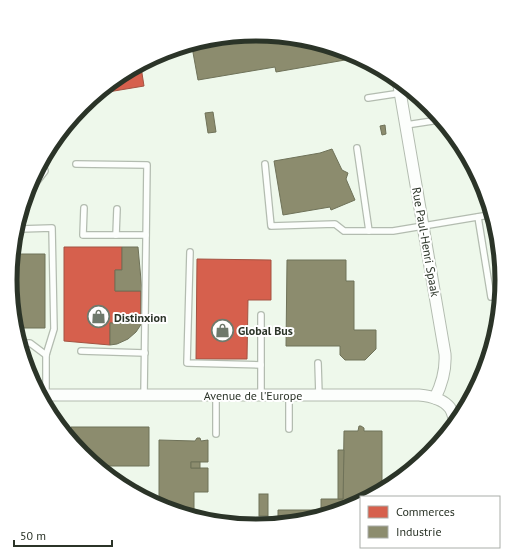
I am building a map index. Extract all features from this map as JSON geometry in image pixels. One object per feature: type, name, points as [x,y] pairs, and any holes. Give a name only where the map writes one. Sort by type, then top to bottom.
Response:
[{"type":"street","name":"Rue Paul-Henri Spaak","points":[[400,90],[445,354],[446,366],[435,398]]},
{"type":"street","name":"Avenue de l'Europe","points":[[47,395],[419,395],[435,398],[450,408],[453,416]]},
{"type":"lane","points":[[368,98],[400,90]]},
{"type":"lane","points":[[406,125],[435,121]]},
{"type":"lane","points":[[358,148],[369,231]]},
{"type":"lane","points":[[76,164],[148,165],[144,395]]},
{"type":"lane","points":[[265,164],[271,226],[335,224],[344,231],[393,231],[486,216]]},
{"type":"lane","points":[[84,208],[83,234],[146,235]]},
{"type":"lane","points":[[116,235],[117,209]]},
{"type":"lane","points":[[478,217],[491,297],[494,296]]},
{"type":"lane","points":[[23,229],[52,228],[54,329],[46,355],[44,390]]},
{"type":"lane","points":[[190,252],[187,363],[261,365]]},
{"type":"lane","points":[[261,316],[261,395]]},
{"type":"lane","points":[[25,343],[30,343],[46,355]]},
{"type":"lane","points":[[81,351],[145,353]]},
{"type":"lane","points":[[318,363],[319,395]]},
{"type":"lane","points":[[216,395],[216,434]]},
{"type":"lane","points":[[289,395],[289,429]]},
{"type":"building: Commerces","points":[[142,71],[144,86],[109,92],[123,81]]},
{"type":"building: Commerces","points":[[64,247],[122,247],[122,270],[115,270],[115,291],[141,291],[141,323],[110,323],[110,345],[64,341]]},
{"type":"building: Commerces","name":"Global Bus","points":[[197,259],[271,260],[271,300],[248,300],[247,359],[196,359]]},
{"type":"building: Industrie","points":[[256,41],[287,43],[318,49],[345,58],[345,60],[276,72],[275,67],[198,80],[192,50],[225,43]]},
{"type":"building: Industrie","points":[[213,112],[216,132],[208,133],[205,113]]},
{"type":"building: Industrie","points":[[385,125],[386,134],[382,135],[380,126]]},
{"type":"building: Industrie","points":[[332,149],[342,170],[348,173],[346,179],[355,200],[331,210],[330,207],[283,215],[274,161],[320,153]]},
{"type":"building: Industrie","points":[[122,247],[138,247],[142,291],[142,323],[136,332],[128,339],[117,344],[110,345],[110,323],[141,323],[141,291],[115,291],[115,270],[122,270]]},
{"type":"building: Industrie","points":[[19,254],[45,254],[45,328],[22,328],[19,311],[17,280]]},
{"type":"building: Industrie","points":[[287,260],[346,260],[346,281],[354,281],[354,330],[376,330],[376,349],[365,360],[345,360],[340,355],[340,346],[286,346]]},
{"type":"building: Industrie","points":[[359,426],[361,426],[364,428],[364,431],[382,431],[382,483],[347,501],[321,510],[321,499],[343,499],[344,431],[358,431]]},
{"type":"building: Industrie","points":[[71,427],[149,427],[149,466],[106,466],[98,460],[71,432]]},
{"type":"building: Industrie","points":[[197,438],[200,438],[201,441],[208,440],[208,462],[191,462],[191,468],[208,468],[208,492],[194,492],[194,511],[159,498],[159,440],[195,441]]},
{"type":"building: Industrie","points":[[338,450],[344,450],[343,499],[338,499]]},
{"type":"building: Industrie","points":[[191,462],[200,462],[200,468],[191,468]]},
{"type":"building: Industrie","points":[[259,494],[268,494],[268,516],[259,516]]},
{"type":"building: Industrie","points":[[278,510],[321,510],[278,518]]},
{"type":"place","name":"Distinxion","points":[[98,317]]},
{"type":"place","name":"Global Bus","points":[[222,330]]}]
